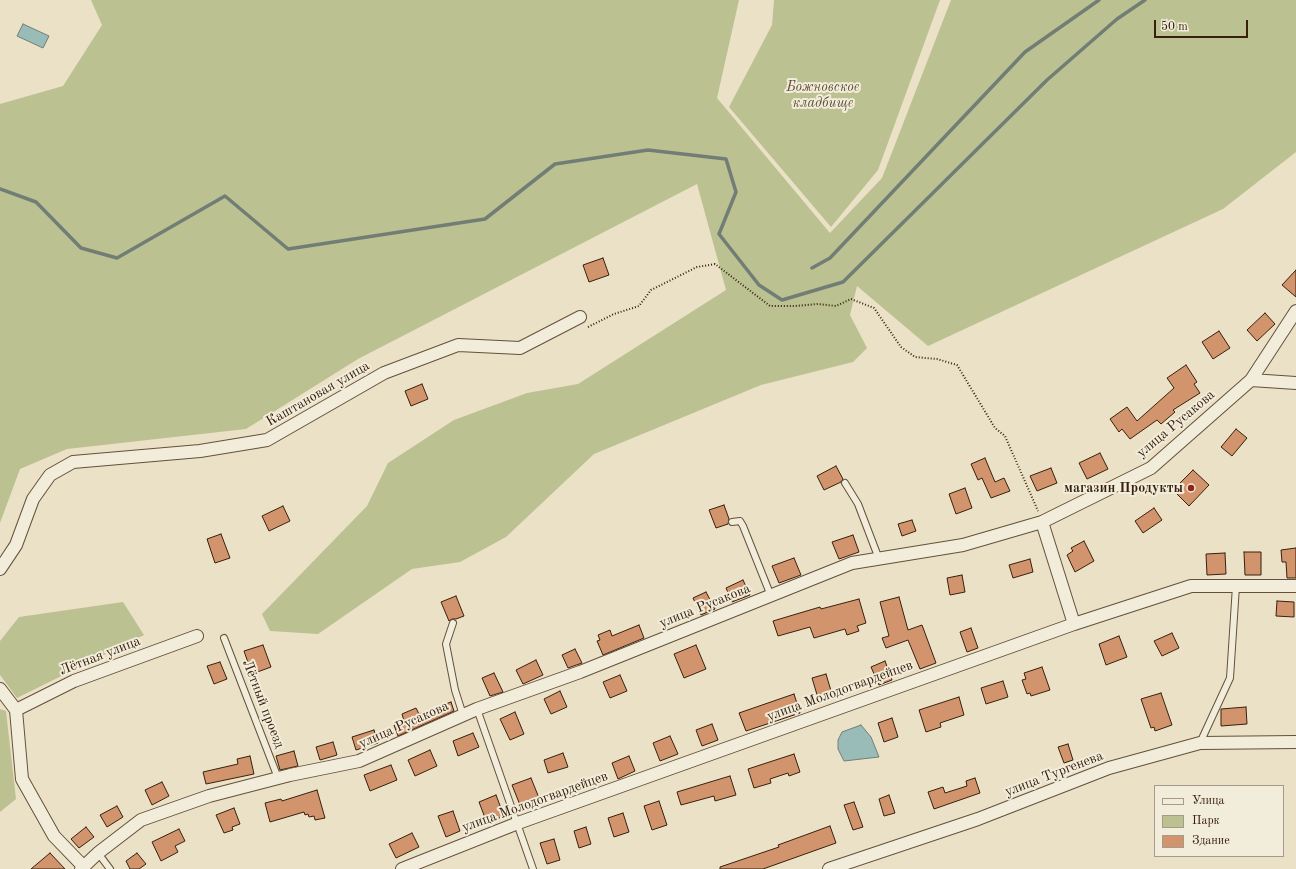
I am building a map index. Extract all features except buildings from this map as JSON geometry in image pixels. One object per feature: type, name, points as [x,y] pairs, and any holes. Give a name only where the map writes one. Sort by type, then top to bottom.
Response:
[{"type":"street","name":"улица Русакова","points":[[82,868],[98,853],[141,820],[209,796],[278,778],[359,761],[477,709],[580,672],[852,563],[963,545],[1042,522],[1151,468],[1251,380],[1296,311]]},
{"type":"street","name":"Каштановая улица","points":[[0,570],[16,544],[33,499],[50,475],[73,462],[200,451],[268,440],[384,373],[458,345],[520,348],[580,317]]},
{"type":"street","points":[[1251,380],[1296,383]]},
{"type":"street","points":[[1042,522],[1074,624]]},
{"type":"street","name":"улица Молодогвардейцев","points":[[402,869],[518,823],[1074,624],[1191,586],[1296,586]]},
{"type":"street","name":"Лётная улица","points":[[16,710],[74,681],[197,636]]},
{"type":"street","points":[[0,689],[16,710],[22,779],[54,836],[82,868]]},
{"type":"street","name":"улица Тургенева","points":[[829,869],[978,819],[1109,768],[1200,743],[1296,742]]},
{"type":"lane","points":[[845,483],[858,504],[879,559]]},
{"type":"lane","points":[[732,522],[740,522],[744,526],[771,596]]},
{"type":"lane","points":[[1200,743],[1230,678],[1236,586]]},
{"type":"lane","points":[[453,623],[446,644],[455,690],[463,715]]},
{"type":"lane","name":"Лётный проезд","points":[[224,638],[278,778]]},
{"type":"lane","points":[[477,709],[533,869]]},
{"type":"lane","points":[[98,853],[110,869]]},
{"type":"path","points":[[580,317],[587,327],[614,314],[639,306],[651,290],[696,267],[715,264],[770,306],[818,304],[836,306],[851,299],[874,308],[901,347],[915,357],[937,359],[957,365],[995,428],[1005,436],[1042,522]]},
{"type":"green space","points":[[91,0],[739,0],[717,98],[830,233],[882,178],[951,0],[1296,0],[1296,152],[1223,209],[928,346],[857,286],[850,315],[867,348],[853,362],[761,385],[594,454],[506,537],[460,562],[412,569],[318,634],[270,631],[262,614],[367,506],[388,463],[454,420],[527,393],[578,384],[726,290],[697,184],[358,359],[246,429],[67,449],[20,469],[0,523],[0,104],[63,86],[102,25]]},
{"type":"green space","name":"Божновское кладбище","points":[[774,0],[940,0],[878,170],[831,227],[729,107],[772,25]]},
{"type":"green space","points":[[123,602],[144,635],[17,698],[0,675],[0,641],[19,617]]},
{"type":"green space","points":[[0,709],[6,711],[16,799],[0,812]]},
{"type":"water","points":[[23,24],[49,36],[43,48],[17,36]]},
{"type":"water","points":[[861,725],[871,737],[879,757],[844,761],[838,749],[838,740],[842,732]]},
{"type":"waterway","points":[[812,268],[830,258],[1025,52],[1099,0]]},
{"type":"waterway","points":[[0,189],[36,202],[81,248],[117,258],[225,196],[288,249],[485,219],[555,164],[648,150],[726,159],[736,192],[719,234],[759,285],[782,300],[843,282],[1047,80],[1117,19],[1145,0]]},
{"type":"place","name":"магазин Продукты","points":[[1191,488]]}]
